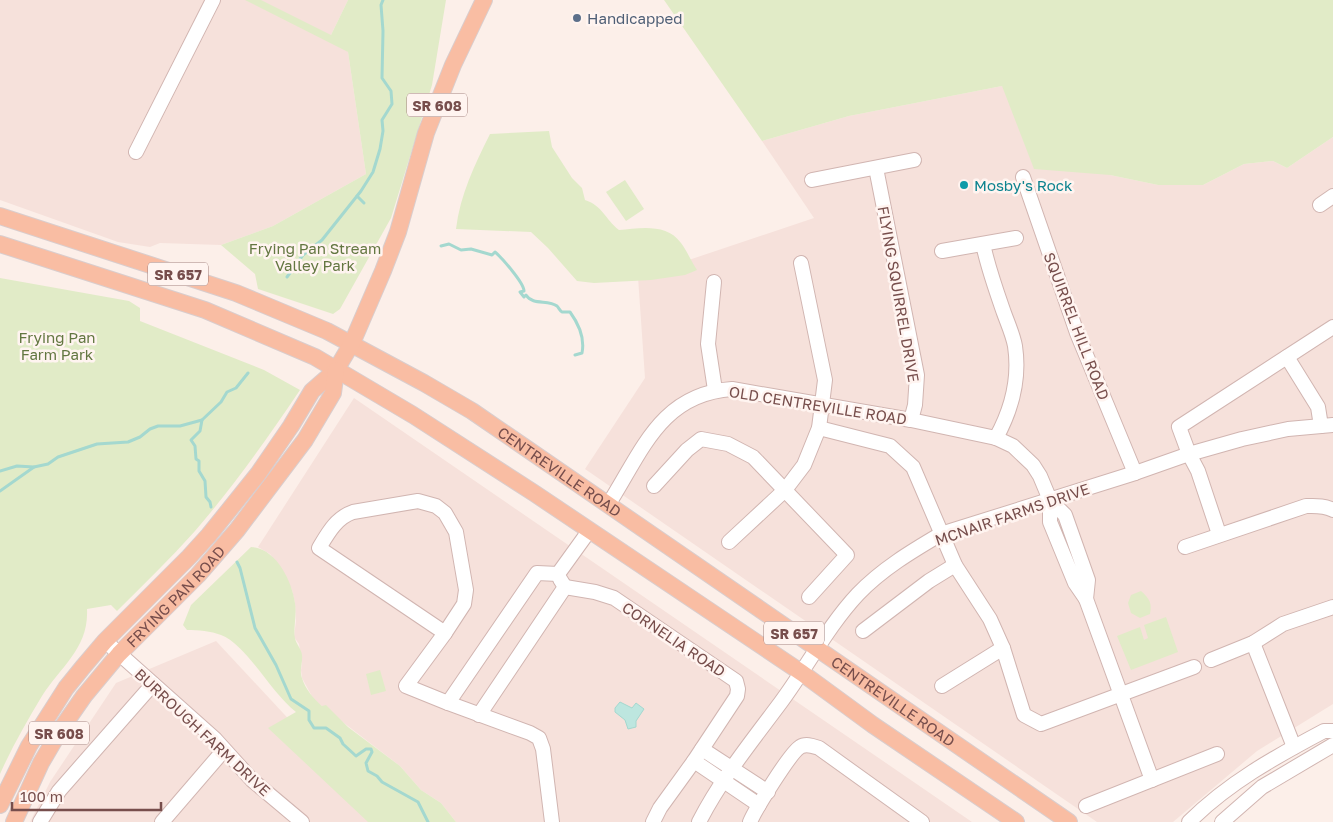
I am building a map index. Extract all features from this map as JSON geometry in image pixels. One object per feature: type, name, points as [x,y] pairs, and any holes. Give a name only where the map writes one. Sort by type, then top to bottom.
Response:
[{"type":"main road","name":"FRYING PAN ROAD","points":[[0,805],[29,746],[50,712],[83,667],[105,641],[189,557],[220,522],[258,474],[312,391],[336,370],[352,343],[393,246],[426,133],[452,65],[484,0]]},
{"type":"main road","name":"CENTREVILLE ROAD","points":[[0,216],[236,293],[277,309],[352,343],[424,383],[472,411],[1069,822]]},
{"type":"main road","name":"CENTREVILLE ROAD","points":[[0,244],[205,310],[296,348],[336,370],[451,438],[802,673],[1016,822]]},
{"type":"main road","name":"FRYING PAN ROAD","points":[[14,822],[27,792],[61,729],[84,696],[119,654],[198,575],[248,516],[305,440],[322,412],[333,393],[336,370]]},
{"type":"street","points":[[136,152],[213,0]]},
{"type":"street","points":[[812,180],[914,160]]},
{"type":"street","name":"FLYING SQUIRREL DRIVE","points":[[876,168],[917,375],[912,420]]},
{"type":"street","name":"SQUIRREL HILL ROAD","points":[[1023,177],[1077,333],[1135,473]]},
{"type":"street","points":[[1320,205],[1333,196]]},
{"type":"street","points":[[942,252],[1016,238]]},
{"type":"street","points":[[983,244],[989,269],[1015,345],[1016,374],[1012,402],[996,438]]},
{"type":"street","points":[[729,542],[785,490],[804,466],[819,428],[825,380],[801,263]]},
{"type":"street","points":[[714,282],[708,344],[715,390]]},
{"type":"street","points":[[1219,534],[1198,471],[1189,454],[1179,427],[1333,327]]},
{"type":"street","points":[[1287,357],[1327,425]]},
{"type":"street","name":"OLD CENTREVILLE ROAD","points":[[608,505],[661,422],[684,404],[715,390],[732,389],[912,420],[996,438],[1013,446],[1033,465],[1050,500],[1050,522],[1075,583],[1086,599],[1152,780]]},
{"type":"street","name":"MCNAIR FARMS DRIVE","points":[[699,822],[732,769],[802,673],[834,624],[858,594],[887,568],[942,534],[1189,454],[1242,439],[1288,429],[1327,425]]},
{"type":"street","points":[[819,428],[890,446],[913,467],[955,565],[990,619],[1003,648],[1024,715],[1040,724],[1194,668]]},
{"type":"street","points":[[654,486],[687,450],[701,439],[728,444],[753,458],[847,555],[809,597]]},
{"type":"street","points":[[445,633],[319,548],[336,523],[344,516],[353,512],[418,501],[436,506],[445,513],[456,532],[466,590],[464,604],[445,633],[406,686],[540,738],[552,822]]},
{"type":"street","points":[[1184,547],[1306,506],[1328,507],[1333,510]]},
{"type":"street","points":[[558,574],[589,531]]},
{"type":"street","points":[[863,631],[929,581],[955,565]]},
{"type":"street","points":[[448,703],[537,573],[558,574]]},
{"type":"street","points":[[479,715],[565,587],[558,574]]},
{"type":"street","name":"CORNELIA ROAD","points":[[565,587],[595,592],[614,598],[630,607],[736,681],[737,696],[660,808],[653,822]]},
{"type":"street","points":[[1211,660],[1253,643],[1283,624],[1333,607]]},
{"type":"street","name":"BURROUGH FARM DRIVE","points":[[105,641],[215,739],[252,780],[302,822]]},
{"type":"street","points":[[1253,643],[1294,747]]},
{"type":"street","points":[[942,686],[1003,648]]},
{"type":"street","points":[[40,822],[58,791],[153,684]]},
{"type":"street","points":[[1189,822],[1225,789],[1257,767],[1324,732],[1333,732]]},
{"type":"street","points":[[750,822],[759,805],[796,752],[800,747],[810,745],[819,748],[906,818],[922,822]]},
{"type":"street","points":[[1222,822],[1262,788],[1333,745]]},
{"type":"street","points":[[702,749],[768,792]]},
{"type":"street","points":[[162,822],[224,750]]},
{"type":"street","points":[[1086,806],[1217,754]]},
{"type":"street","points":[[694,761],[759,805]]},
{"type":"shaded area","points":[[0,0],[348,0],[331,35],[348,52],[366,174],[273,226],[221,245],[160,243],[150,247],[118,242],[0,200]]},
{"type":"shaded area","points":[[1002,86],[1110,175],[1158,185],[1203,185],[1244,164],[1273,161],[1287,168],[1333,137],[1333,704],[1257,751],[1173,822],[1097,822],[585,469],[645,378],[638,277],[814,218],[762,141],[849,116]]},
{"type":"shaded area","points":[[354,398],[972,822],[456,822],[441,803],[421,790],[400,766],[314,700],[302,678],[299,644],[294,637],[296,621],[292,590],[270,554],[258,547]]},
{"type":"shaded area","points":[[216,641],[336,770],[374,822],[30,822],[50,782],[116,683]]},
{"type":"green space","name":"Frying Pan Stream Valley Park","points":[[245,0],[261,0],[331,35],[348,0],[446,0],[432,85],[391,218],[340,309],[333,314],[258,289],[255,274],[221,245],[273,226],[366,174],[348,52]]},
{"type":"green space","points":[[664,0],[1333,0],[1333,137],[1287,168],[1273,161],[1244,164],[1203,185],[1158,185],[1110,175],[1034,169],[1002,86],[849,116],[762,141]]},
{"type":"green space","points":[[549,131],[552,147],[572,178],[582,188],[585,200],[600,209],[619,230],[653,228],[668,232],[681,243],[697,270],[685,275],[651,280],[594,283],[577,281],[531,232],[456,229],[465,192],[490,134]]},
{"type":"green space","points":[[625,180],[644,209],[626,221],[606,192]]},
{"type":"green space","name":"Frying Pan Farm Park","points":[[0,278],[129,301],[140,308],[140,321],[264,370],[300,390],[223,497],[166,562],[117,611],[111,605],[87,609],[86,623],[79,646],[42,696],[0,774]]},
{"type":"green space","points":[[251,547],[268,553],[275,559],[290,585],[295,607],[295,638],[302,655],[301,675],[310,694],[322,706],[326,705],[348,727],[400,766],[421,790],[441,803],[456,822],[368,822],[268,728],[296,712],[277,693],[250,659],[231,640],[213,633],[187,630],[183,625],[191,605]]},
{"type":"green space","points":[[1141,591],[1148,599],[1151,607],[1150,614],[1140,618],[1131,613],[1128,603],[1131,595]]},
{"type":"green space","points":[[1166,617],[1178,652],[1131,670],[1117,636],[1140,627],[1144,640],[1148,638],[1144,625]]},
{"type":"green space","points":[[380,670],[386,691],[371,695],[366,674]]},
{"type":"water","points":[[620,702],[632,708],[636,703],[644,709],[636,721],[636,727],[628,729],[625,720],[615,712],[615,708]]},
{"type":"waterway","points":[[287,277],[303,255],[322,240],[361,191],[373,172],[380,149],[383,131],[382,120],[392,104],[391,91],[382,78],[383,31],[381,5],[383,0]]},
{"type":"waterway","points":[[357,196],[364,203]]},
{"type":"waterway","points":[[441,246],[449,244],[461,250],[471,249],[492,255],[495,252],[517,277],[523,287],[524,291],[520,292],[524,297],[526,295],[533,300],[553,304],[562,312],[570,312],[576,321],[583,342],[582,353],[575,355]]},
{"type":"waterway","points":[[0,471],[17,466],[34,467],[48,464],[58,457],[97,444],[128,442],[158,426],[180,426],[202,420],[221,402],[227,392],[236,388],[248,373]]},
{"type":"waterway","points":[[202,420],[200,431],[191,440],[195,446],[196,459],[199,461],[199,471],[205,481],[206,497],[211,507]]},
{"type":"waterway","points":[[0,491],[34,467]]},
{"type":"waterway","points":[[237,562],[255,628],[276,665],[291,699],[309,711],[309,720],[314,728],[326,728],[340,738],[343,744],[356,756],[366,749],[371,749],[372,752],[366,763],[368,771],[377,776],[382,782],[418,802],[428,822]]},
{"type":"place","name":"Handicapped","points":[[577,18]]},
{"type":"place","name":"Mosby's Rock","points":[[964,185]]}]
